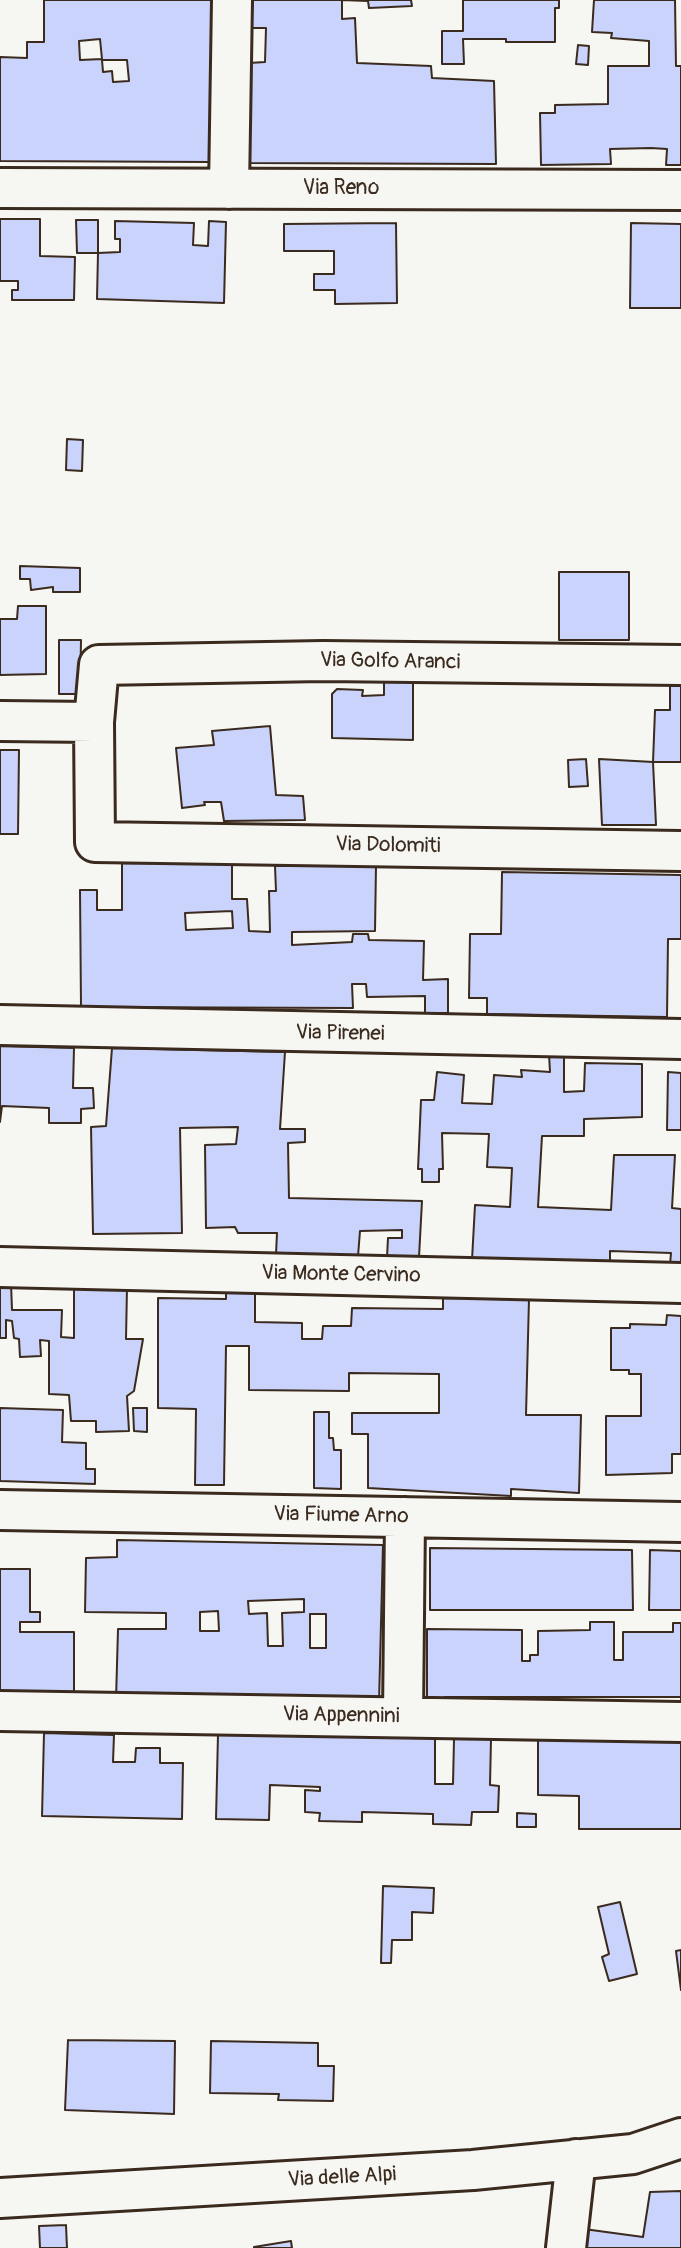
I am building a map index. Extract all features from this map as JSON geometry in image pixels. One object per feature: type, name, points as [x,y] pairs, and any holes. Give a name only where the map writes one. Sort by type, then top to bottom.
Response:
[{"type":"street","points":[[229,188],[232,0]]},
{"type":"street","name":"Via Reno","points":[[0,188],[681,190]]},
{"type":"street","name":"Via Golfo Aranci","points":[[94,722],[99,665],[323,661],[681,665]]},
{"type":"street","points":[[0,721],[94,722]]},
{"type":"street","name":"Via Dolomiti","points":[[94,722],[95,842],[681,851]]},
{"type":"street","name":"Via Pirenei","points":[[0,1026],[681,1039]]},
{"type":"street","name":"Via Monte Cervino","points":[[0,1267],[681,1283]]},
{"type":"street","name":"Via Fiume Arno","points":[[0,1510],[681,1522]]},
{"type":"street","points":[[403,1717],[405,1517]]},
{"type":"street","name":"Via Appennini","points":[[0,1712],[681,1721]]},
{"type":"street","name":"Via delle Alpi","points":[[0,2198],[473,2171],[634,2154],[681,2138]]},
{"type":"street","points":[[566,2248],[576,2160]]},
{"type":"building","points":[[44,0],[212,0],[210,162],[0,161],[0,57],[27,58],[27,42],[44,42]],"holes":[[[100,39],[102,59],[80,60],[79,41]],[[102,60],[127,60],[129,81],[113,82],[112,71],[103,72]]]},
{"type":"building","points":[[253,0],[342,0],[342,19],[355,18],[357,63],[431,66],[432,78],[494,81],[496,164],[246,163],[249,63],[265,62],[266,28],[251,28]]},
{"type":"building","points":[[342,0],[411,0],[412,6],[369,8],[368,1]]},
{"type":"building","points":[[463,0],[559,0],[559,8],[555,8],[555,42],[463,39],[464,64],[442,64],[442,31],[463,31]]},
{"type":"building","points":[[594,0],[675,0],[676,66],[681,66],[681,165],[666,165],[667,149],[651,148],[610,149],[611,164],[541,165],[540,113],[555,113],[555,105],[608,104],[608,66],[649,66],[649,41],[611,38],[612,33],[592,32]]},
{"type":"building","points":[[578,45],[589,46],[588,65],[576,64]]},
{"type":"building","points":[[0,219],[40,219],[40,256],[75,257],[74,300],[12,300],[12,290],[18,290],[18,281],[0,281]]},
{"type":"building","points":[[76,220],[98,220],[98,253],[77,253]]},
{"type":"building","points":[[115,221],[194,223],[193,245],[208,246],[209,221],[226,222],[224,303],[97,299],[98,253],[120,252],[120,239],[115,239]]},
{"type":"building","points":[[396,223],[397,303],[335,304],[335,290],[314,290],[314,274],[334,274],[334,251],[284,251],[284,224]]},
{"type":"building","points":[[631,223],[681,224],[681,308],[630,308]]},
{"type":"building","points":[[67,439],[83,440],[82,471],[66,470]]},
{"type":"building","points":[[20,566],[80,568],[80,592],[53,592],[53,587],[31,590],[30,579],[20,579]]},
{"type":"building","points":[[559,572],[629,572],[629,640],[559,640]]},
{"type":"building","points":[[18,606],[46,606],[46,674],[0,675],[0,619],[17,619]]},
{"type":"building","points":[[59,640],[81,640],[80,694],[59,694]]},
{"type":"building","points":[[413,680],[413,740],[332,738],[332,694],[337,689],[363,690],[362,696],[384,695],[384,681]]},
{"type":"building","points":[[670,686],[681,686],[681,762],[653,762],[655,710],[670,710]]},
{"type":"building","points":[[270,726],[276,795],[303,796],[305,820],[224,821],[221,802],[204,802],[205,805],[182,808],[176,748],[214,745],[212,731]]},
{"type":"building","points":[[0,750],[19,750],[18,834],[0,834]]},
{"type":"building","points":[[586,759],[588,786],[569,787],[568,760]]},
{"type":"building","points":[[599,759],[653,762],[656,825],[602,825]]},
{"type":"building","points":[[122,863],[232,864],[232,899],[247,899],[249,931],[270,932],[269,891],[276,891],[275,866],[376,866],[375,931],[292,932],[292,945],[352,942],[353,934],[368,934],[369,940],[424,941],[423,980],[448,979],[448,1013],[425,1013],[425,996],[367,997],[366,984],[352,984],[353,1008],[81,1007],[80,890],[97,890],[97,910],[122,910]],"holes":[[[232,911],[233,928],[186,930],[185,913]]]},
{"type":"building","points":[[502,872],[681,875],[681,939],[668,939],[667,1017],[487,1014],[487,998],[469,998],[470,934],[501,934]]},
{"type":"building","points":[[0,1046],[74,1048],[73,1088],[93,1088],[94,1108],[81,1109],[81,1123],[49,1123],[49,1108],[2,1106],[0,1122]]},
{"type":"building","points":[[112,1048],[285,1052],[280,1129],[305,1129],[305,1142],[288,1143],[289,1198],[422,1201],[419,1257],[387,1257],[388,1238],[402,1238],[402,1230],[360,1231],[358,1256],[276,1254],[277,1233],[238,1233],[235,1227],[206,1228],[205,1145],[236,1144],[238,1127],[180,1128],[182,1233],[93,1234],[91,1127],[106,1126]]},
{"type":"building","points":[[549,1054],[564,1055],[564,1092],[584,1091],[585,1063],[642,1064],[642,1117],[584,1119],[584,1136],[542,1136],[538,1207],[611,1210],[614,1155],[675,1155],[672,1208],[681,1209],[681,1265],[670,1265],[671,1253],[610,1251],[610,1262],[472,1260],[475,1205],[510,1207],[512,1168],[487,1167],[489,1134],[442,1133],[443,1169],[439,1169],[439,1182],[422,1182],[422,1169],[418,1169],[421,1100],[434,1100],[437,1072],[464,1075],[462,1103],[492,1104],[494,1075],[522,1077],[521,1070],[550,1072]]},
{"type":"building","points":[[668,1072],[681,1073],[681,1130],[667,1130]]},
{"type":"building","points":[[0,1283],[11,1283],[12,1310],[62,1310],[61,1337],[74,1338],[74,1287],[127,1287],[126,1339],[143,1339],[134,1391],[127,1396],[129,1431],[96,1432],[96,1421],[71,1421],[69,1395],[49,1394],[49,1341],[40,1340],[41,1356],[20,1357],[19,1339],[14,1338],[12,1321],[6,1320],[6,1338],[0,1338]]},
{"type":"building","points":[[226,1292],[255,1292],[255,1322],[302,1323],[302,1339],[322,1339],[323,1326],[351,1326],[352,1308],[443,1309],[443,1298],[529,1299],[526,1415],[581,1415],[579,1493],[511,1489],[511,1496],[368,1488],[368,1434],[352,1434],[352,1413],[439,1413],[439,1374],[349,1373],[349,1391],[249,1390],[249,1346],[226,1346],[224,1485],[195,1485],[196,1409],[158,1408],[158,1298],[226,1299]]},
{"type":"building","points":[[667,1315],[681,1316],[681,1454],[672,1454],[672,1473],[606,1475],[606,1416],[641,1416],[641,1374],[629,1374],[629,1370],[611,1370],[611,1328],[630,1328],[630,1324],[666,1325]]},
{"type":"building","points":[[0,1408],[63,1410],[62,1442],[86,1443],[86,1469],[95,1469],[95,1484],[0,1481]]},
{"type":"building","points":[[133,1408],[147,1408],[147,1432],[134,1431]]},
{"type":"building","points":[[314,1412],[329,1412],[329,1438],[333,1438],[334,1450],[341,1450],[341,1489],[314,1488]]},
{"type":"building","points":[[117,1540],[383,1545],[379,1703],[116,1700],[118,1629],[166,1629],[166,1613],[85,1612],[86,1558],[117,1557]],"holes":[[[304,1599],[304,1612],[282,1613],[283,1646],[268,1646],[267,1613],[249,1614],[248,1601]],[[218,1611],[219,1631],[200,1631],[200,1612]],[[310,1614],[326,1614],[326,1648],[310,1648]]]},
{"type":"building","points":[[430,1548],[632,1550],[633,1610],[430,1610]]},
{"type":"building","points":[[650,1550],[681,1551],[681,1610],[649,1610]]},
{"type":"building","points":[[0,1569],[30,1569],[30,1612],[40,1612],[40,1622],[20,1622],[20,1632],[74,1632],[74,1699],[0,1698]]},
{"type":"building","points":[[590,1622],[614,1622],[614,1660],[623,1660],[623,1632],[673,1632],[673,1623],[681,1623],[681,1697],[445,1697],[445,1704],[427,1704],[427,1629],[522,1630],[522,1661],[530,1661],[530,1655],[538,1655],[538,1631],[590,1630]]},
{"type":"building","points":[[44,1733],[114,1735],[113,1762],[135,1762],[136,1748],[160,1748],[160,1763],[183,1763],[182,1819],[42,1816]]},
{"type":"building","points":[[218,1734],[435,1737],[435,1784],[453,1784],[454,1739],[491,1739],[490,1785],[499,1786],[498,1812],[472,1812],[471,1825],[433,1824],[433,1814],[362,1812],[362,1822],[319,1821],[320,1813],[305,1812],[305,1790],[320,1791],[320,1787],[270,1785],[269,1820],[216,1819]]},
{"type":"building","points":[[538,1739],[681,1740],[681,1829],[579,1829],[579,1796],[538,1795]]},
{"type":"building","points":[[517,1813],[536,1814],[536,1827],[517,1827]]},
{"type":"building","points":[[383,1886],[434,1888],[433,1913],[412,1912],[412,1940],[392,1940],[391,1963],[381,1963]]},
{"type":"building","points":[[620,1902],[637,1974],[609,1981],[602,1957],[609,1954],[598,1907]]},
{"type":"building","points":[[681,1950],[681,1990],[676,1951]]},
{"type":"building","points":[[68,2040],[175,2041],[174,2114],[65,2110]]},
{"type":"building","points":[[211,2041],[318,2043],[318,2066],[334,2066],[333,2101],[278,2100],[279,2094],[210,2093]]},
{"type":"building","points":[[681,2191],[681,2248],[581,2248],[584,2229],[643,2237],[650,2192]]},
{"type":"building","points":[[66,2225],[67,2248],[40,2248],[39,2226]]},
{"type":"building","points":[[291,2241],[292,2248],[254,2248],[254,2247]]}]
